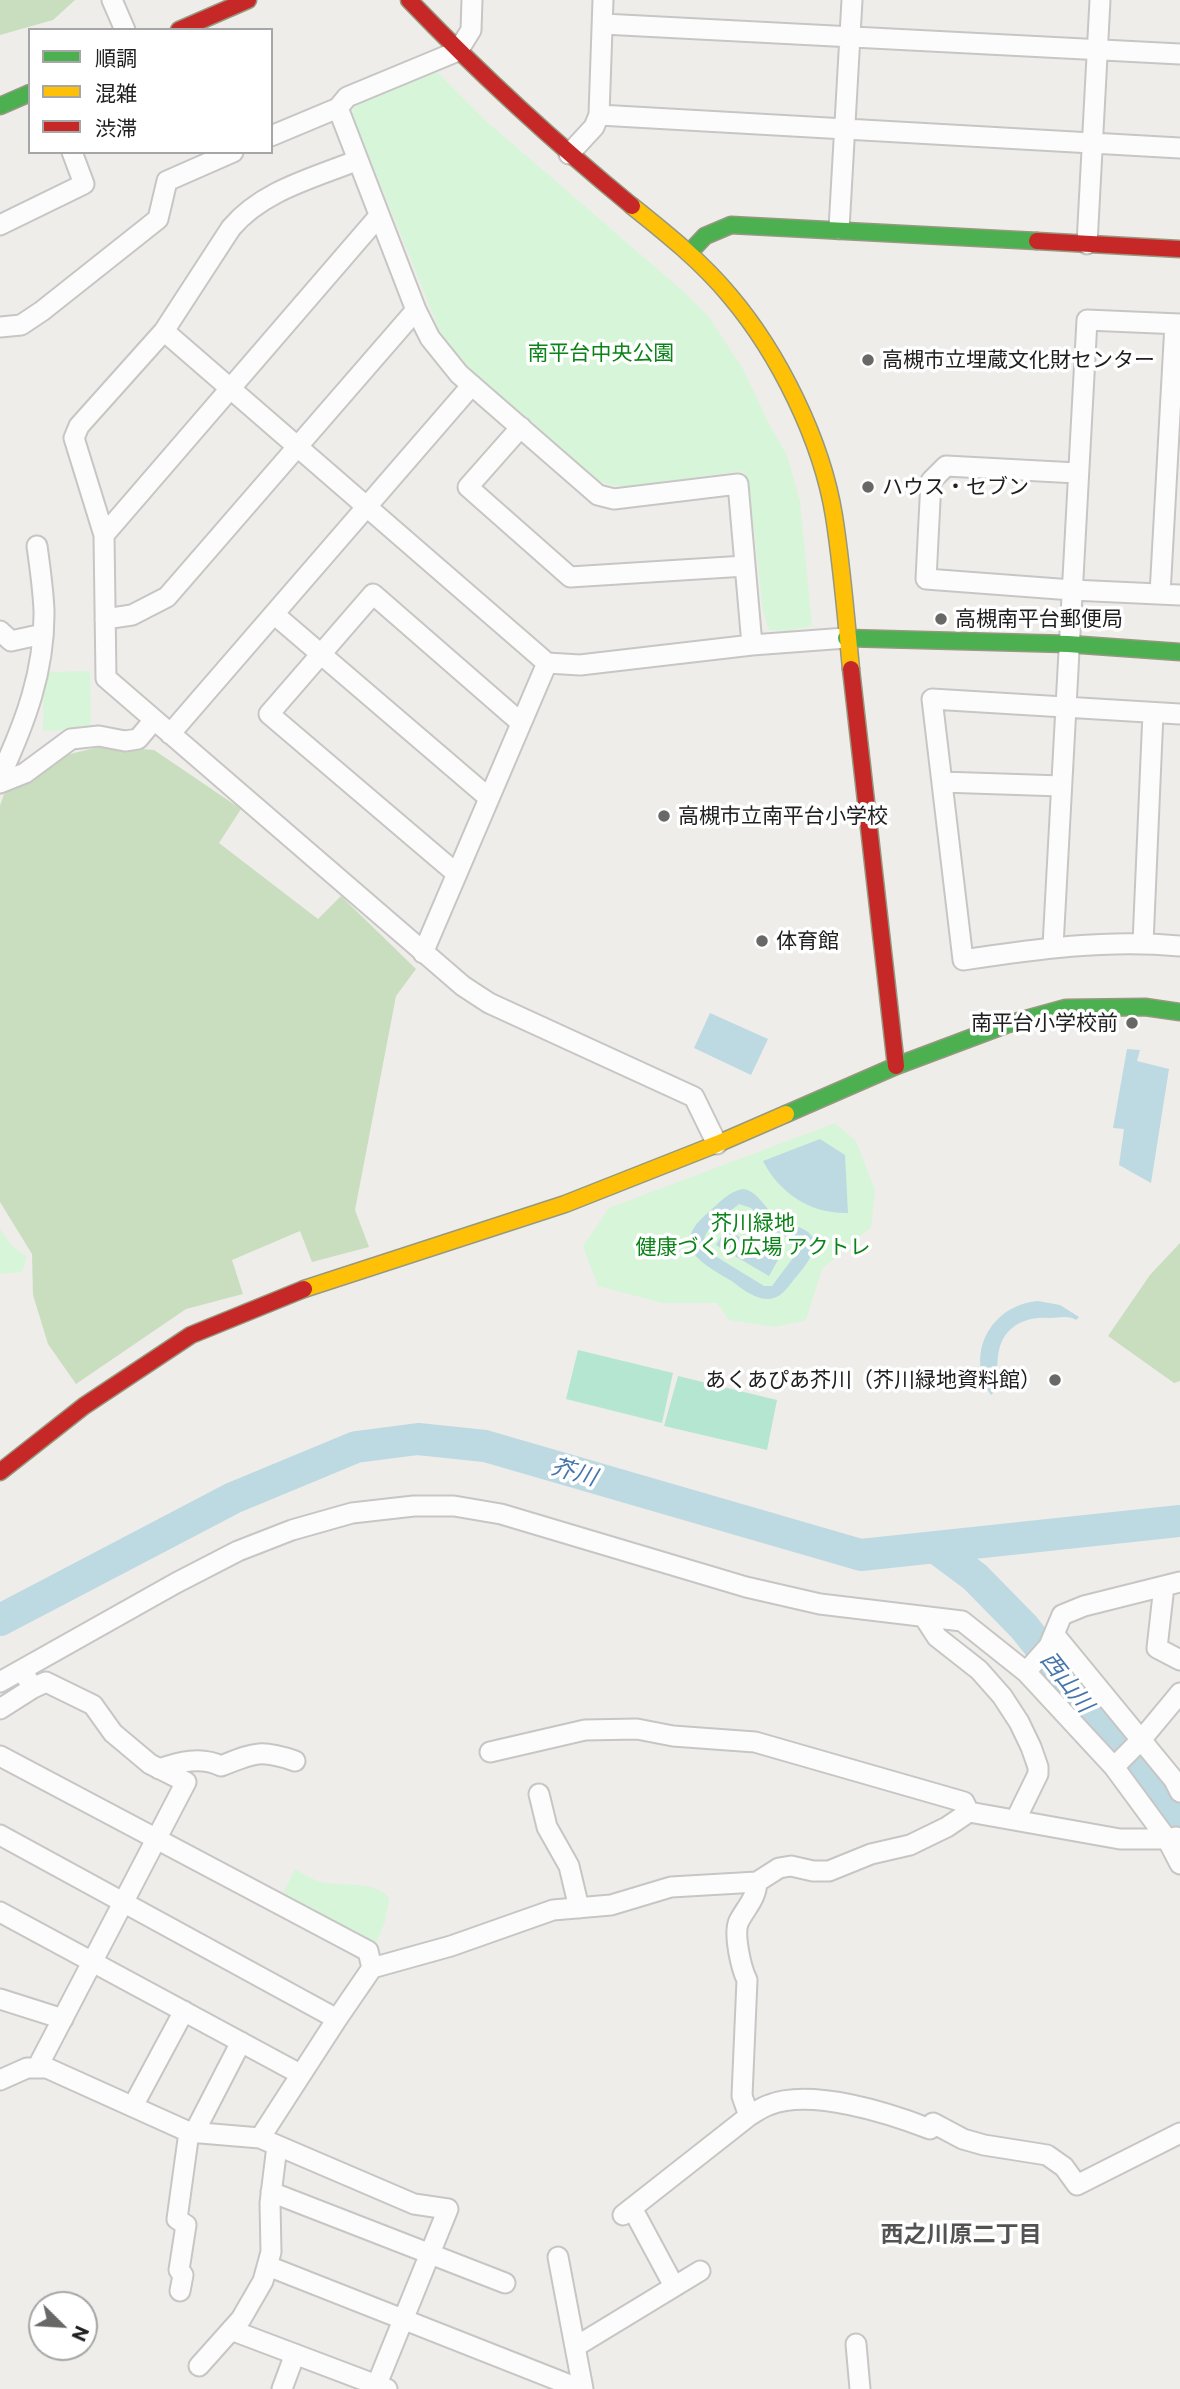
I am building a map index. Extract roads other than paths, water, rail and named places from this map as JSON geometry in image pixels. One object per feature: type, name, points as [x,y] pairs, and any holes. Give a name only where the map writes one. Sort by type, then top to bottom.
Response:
[{"type":"street","points":[[112,0],[124,28]]},
{"type":"street","points":[[184,28],[248,0]]},
{"type":"street","points":[[409,0],[458,51],[569,154],[689,253],[731,297],[782,371],[818,452],[834,514],[896,1066]]},
{"type":"street","points":[[273,135],[338,108],[347,97],[458,51],[471,30],[472,0]]},
{"type":"street","points":[[569,154],[594,127],[599,115],[603,0]]},
{"type":"street","points":[[839,229],[852,0]]},
{"type":"street","points":[[1087,244],[1100,0]]},
{"type":"street","points":[[603,24],[1180,54]]},
{"type":"street","points":[[0,106],[28,94]]},
{"type":"street","points":[[338,108],[415,310],[439,350],[472,385],[598,495],[614,499],[738,484],[752,645]]},
{"type":"street","points":[[599,115],[1180,148]]},
{"type":"street","points":[[0,225],[84,184],[73,154]]},
{"type":"street","points":[[0,327],[21,324],[42,312],[158,219],[167,181],[228,154]]},
{"type":"street","points":[[358,160],[268,197],[248,210],[231,228],[164,331],[79,426],[74,439],[104,535],[106,678],[463,986],[489,1003],[694,1097],[717,1144]]},
{"type":"street","points":[[104,535],[379,216]]},
{"type":"street","points":[[689,253],[705,236],[731,225],[1180,249]]},
{"type":"street","points":[[105,619],[132,615],[167,597],[415,310]]},
{"type":"street","points":[[1053,946],[1087,320],[1177,324],[1160,594]]},
{"type":"street","points":[[164,331],[547,663],[580,665],[752,645],[846,638],[1068,644],[1180,652]]},
{"type":"street","points":[[170,734],[472,385]]},
{"type":"street","points":[[521,427],[468,487],[570,577],[745,566]]},
{"type":"street","points":[[1077,473],[946,466],[931,481],[926,579],[1180,595]]},
{"type":"street","points":[[0,777],[21,732],[32,700],[43,634],[44,609],[37,546]]},
{"type":"street","points":[[457,874],[269,714],[373,594],[520,722]]},
{"type":"street","points":[[274,614],[489,798]]},
{"type":"street","points":[[0,631],[11,641],[43,634]]},
{"type":"street","points":[[423,953],[547,663]]},
{"type":"street","points":[[1180,714],[932,699],[962,960],[1053,946],[1143,943],[1180,946]]},
{"type":"street","points":[[1143,943],[1153,713]]},
{"type":"street","points":[[0,783],[25,773],[71,739],[99,736],[125,741],[138,739],[154,720]]},
{"type":"street","points":[[943,782],[1061,786]]},
{"type":"street","points":[[0,1472],[84,1406],[191,1335],[291,1293],[565,1204],[717,1144],[896,1066],[1008,1024],[1066,1008],[1145,1007],[1180,1012]]},
{"type":"street","points":[[0,1682],[176,1583],[238,1551],[292,1530],[352,1513],[414,1506],[453,1506],[501,1514],[746,1587],[820,1604],[962,1621],[1028,1669],[1115,1767],[1173,1838],[1180,1864]]},
{"type":"street","points":[[1028,1669],[1051,1640],[1062,1615],[1084,1606],[1172,1584],[1157,1648],[1180,1660]]},
{"type":"street","points":[[924,1617],[937,1637],[979,1670],[1002,1696],[1031,1748],[1038,1774],[1016,1819]]},
{"type":"street","points":[[1051,1640],[1141,1740],[1174,1780],[1180,1792]]},
{"type":"street","points":[[22,1670],[33,1688]]},
{"type":"street","points":[[0,1709],[46,1682],[93,1705],[113,1733],[150,1764],[186,1782],[38,2066]]},
{"type":"street","points":[[1115,1767],[1180,1693]]},
{"type":"street","points":[[490,1752],[585,1730],[637,1729],[673,1736],[755,1742],[964,1802],[969,1812]]},
{"type":"street","points":[[159,1769],[178,1762],[192,1761],[212,1761],[221,1766],[257,1753],[272,1753],[295,1760]]},
{"type":"street","points":[[2,1760],[157,1838],[368,1951],[372,1968]]},
{"type":"street","points":[[539,1794],[547,1827],[569,1866],[579,1908]]},
{"type":"street","points":[[199,2366],[231,2330],[255,2297],[268,2266],[271,2252],[271,2192],[268,2142],[300,2074],[372,1968],[452,1946],[553,1910],[611,1905],[671,1886],[757,1881],[779,1868],[791,1866],[829,1871],[871,1854],[910,1845],[969,1812],[1121,1839],[1173,1838]]},
{"type":"street","points":[[0,1835],[337,2019]]},
{"type":"street","points":[[749,2116],[742,2096],[747,1980],[742,1970],[737,1930],[738,1922],[757,1893],[757,1881]]},
{"type":"street","points":[[0,1912],[300,2074]]},
{"type":"street","points":[[0,1999],[63,2019]]},
{"type":"street","points":[[133,2106],[184,2011]]},
{"type":"street","points":[[180,2291],[183,2275],[179,2270],[186,2225],[177,2218],[192,2133],[241,2042]]},
{"type":"street","points":[[0,2080],[38,2066],[192,2133],[268,2142],[414,2204],[448,2210],[379,2388],[231,2330]]},
{"type":"street","points":[[674,2286],[627,2212],[749,2116],[769,2104],[810,2099],[878,2110],[929,2129],[933,2123],[963,2139],[984,2145],[1047,2155],[1064,2166],[1077,2185],[1180,2133]]},
{"type":"street","points":[[271,2192],[505,2283]]},
{"type":"street","points":[[558,2257],[582,2389]]},
{"type":"street","points":[[268,2266],[582,2389]]},
{"type":"street","points":[[575,2347],[700,2271]]},
{"type":"street","points":[[856,2344],[860,2389]]},
{"type":"street","points":[[282,2389],[295,2354]]},
{"type":"water","points":[[710,1013],[768,1039],[751,1075],[694,1048]]},
{"type":"water","points":[[1127,1049],[1140,1050],[1137,1061],[1169,1069],[1151,1183],[1119,1165],[1124,1129],[1113,1128]]},
{"type":"water","points":[[820,1139],[845,1155],[848,1213],[822,1210],[798,1200],[778,1183],[763,1161]]},
{"type":"water","points":[[743,1189],[757,1196],[775,1215],[808,1232],[813,1238],[813,1252],[809,1260],[787,1289],[774,1298],[752,1295],[708,1266],[692,1251],[691,1234],[697,1224],[724,1198]],"holes":[[[739,1204],[751,1208],[769,1228],[798,1243],[799,1250],[772,1286],[764,1286],[707,1251],[704,1244],[713,1224],[727,1213]]]},
{"type":"water","points":[[726,1229],[778,1260],[769,1276],[716,1245]]},
{"type":"water","points":[[1038,1301],[1060,1305],[1079,1317],[1076,1320],[1067,1317],[1033,1319],[1012,1328],[1006,1334],[999,1350],[991,1386],[994,1392],[991,1395],[983,1379],[980,1364],[987,1334],[995,1322],[1007,1312]]},
{"type":"waterway","name":"芥川","points":[[0,1620],[233,1498],[356,1447],[418,1439],[485,1446],[861,1555],[1180,1521]]},
{"type":"waterway","name":"西山川","points":[[936,1548],[975,1577],[1024,1627],[1154,1791],[1180,1832]]},
{"type":"place","name":"高槻市立埋蔵文化財センター","points":[[868,360]]},
{"type":"place","name":"ハウス・セブン","points":[[868,487]]},
{"type":"place","name":"高槻南平台郵便局","points":[[941,619]]},
{"type":"place","name":"高槻市立南平台小学校","points":[[664,816]]},
{"type":"place","name":"体育館","points":[[762,941]]},
{"type":"place","name":"南平台小学校前","points":[[1132,1023]]},
{"type":"place","name":"あくあぴあ芥川（芥川緑地資料館）","points":[[1055,1380]]},
{"type":"district","name":"西之川原二丁目","points":[[961,2234]]},
{"type":"park label","name":"南平台中央公園","points":[[601,353]]},
{"type":"park label","name":"芥川緑地 健康づくり広場 アクトレ","points":[[753,1235]]}]
